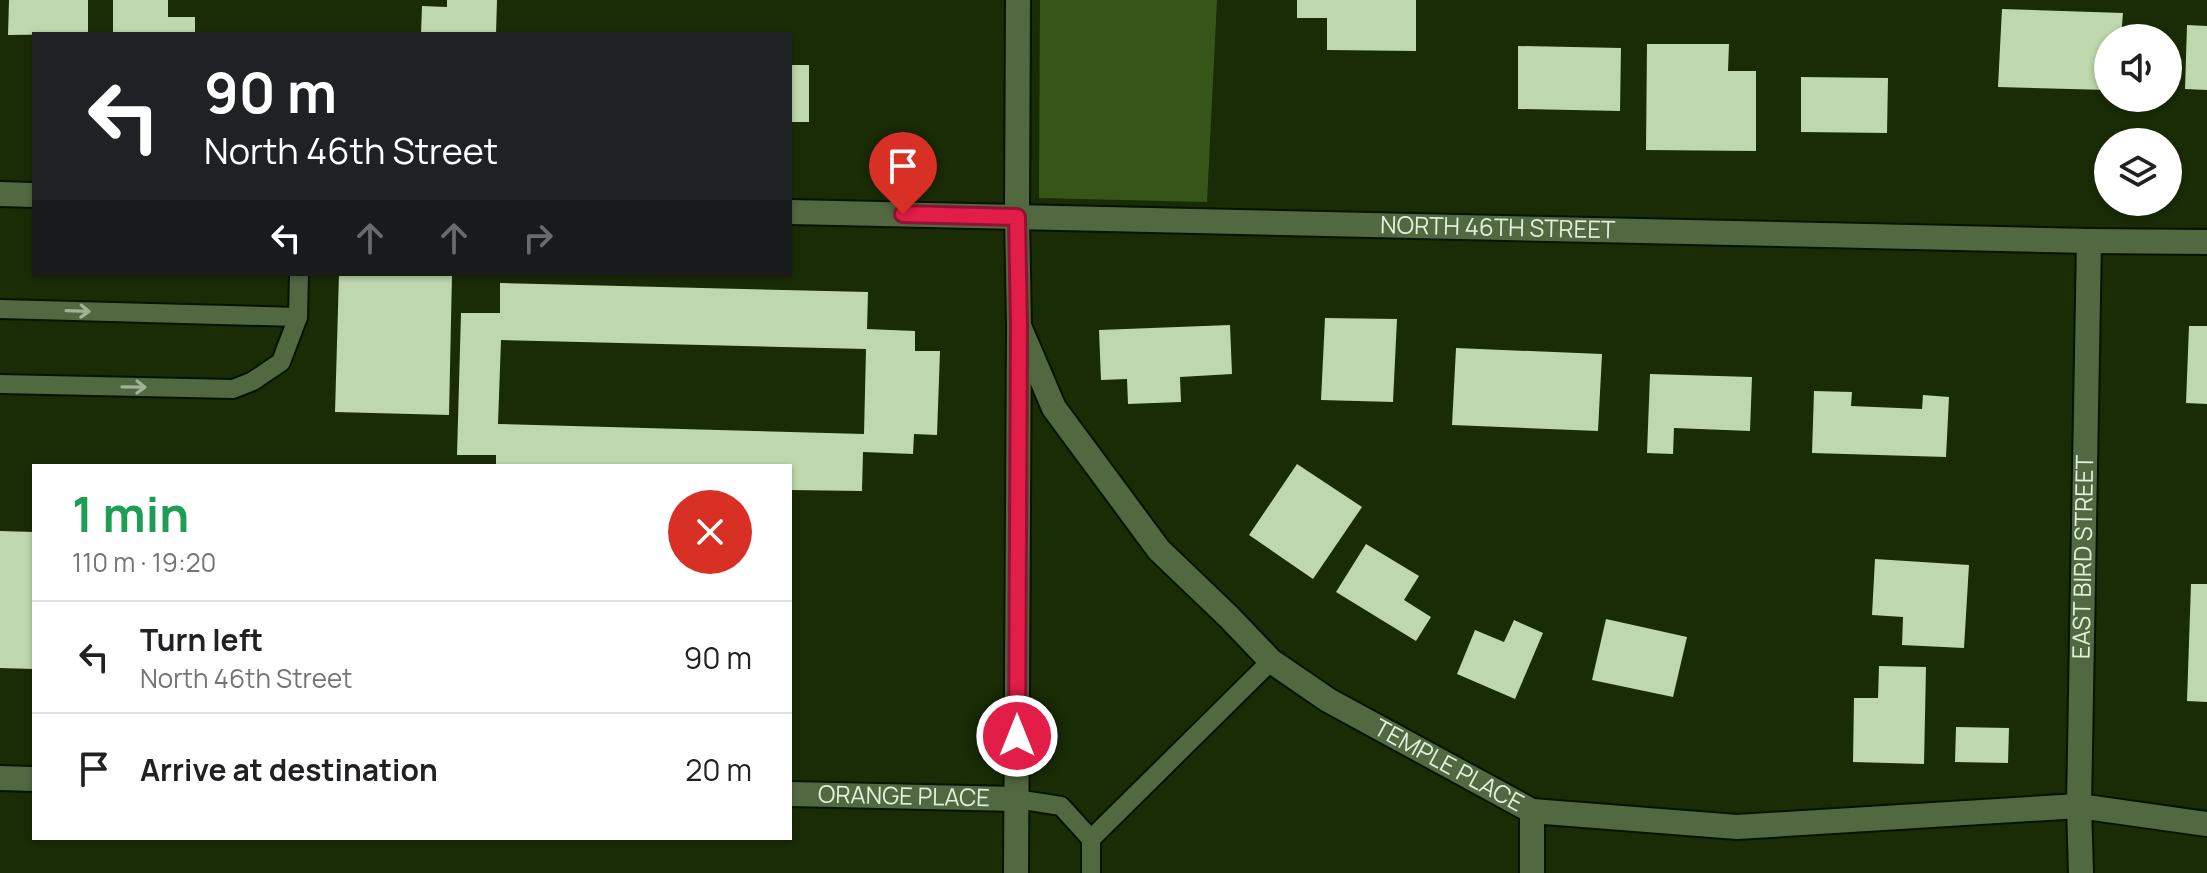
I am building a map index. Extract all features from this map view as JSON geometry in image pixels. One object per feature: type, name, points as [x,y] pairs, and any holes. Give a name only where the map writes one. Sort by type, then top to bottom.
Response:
[{"type":"street","points":[[1016,873],[1018,0]]},
{"type":"street","points":[[0,194],[32,195]]},
{"type":"street","name":"NORTH 46TH STREET","points":[[792,212],[2207,242]]},
{"type":"street","name":"EAST BIRD STREET","points":[[2081,873],[2079,806],[2089,241]]},
{"type":"street","name":"TEMPLE PLACE","points":[[1019,326],[1054,408],[1159,550],[1271,661],[1328,700],[1532,811],[1737,827],[2079,806],[2207,824]]},
{"type":"street","points":[[0,778],[32,779]]},
{"type":"street","name":"ORANGE PLACE","points":[[792,794],[1016,799]]},
{"type":"street","points":[[1532,811],[1532,873]]},
{"type":"lane","points":[[0,384],[233,389],[253,381],[281,362],[298,317],[299,276]]},
{"type":"lane","points":[[0,309],[298,317]]},
{"type":"lane","points":[[1091,839],[1271,661]]},
{"type":"lane","points":[[1016,799],[1061,806],[1091,839],[1091,873]]},
{"type":"green space","points":[[1040,0],[1217,0],[1207,202],[1039,198]]},
{"type":"building","points":[[9,0],[88,0],[88,32],[8,35]]},
{"type":"building","points":[[113,0],[168,0],[168,17],[195,17],[195,32],[113,32]]},
{"type":"building","points":[[447,0],[497,0],[496,32],[421,32],[422,6],[447,7]]},
{"type":"building","points":[[1297,0],[1416,0],[1416,51],[1327,50],[1327,18],[1297,18]]},
{"type":"building","points":[[2002,9],[2123,13],[2122,24],[2094,24],[2094,90],[1998,87]]},
{"type":"building","points":[[2187,25],[2207,26],[2207,90],[2185,89]]},
{"type":"building","points":[[1647,44],[1729,44],[1728,71],[1756,71],[1756,151],[1646,150]]},
{"type":"building","points":[[1518,46],[1621,48],[1620,111],[1518,109]]},
{"type":"building","points":[[792,65],[809,65],[809,122],[792,122]]},
{"type":"building","points":[[1801,77],[1888,78],[1887,133],[1801,132]]},
{"type":"building","points":[[339,276],[452,276],[449,415],[335,412]]},
{"type":"building","points":[[500,283],[868,292],[867,329],[915,331],[915,351],[940,351],[937,435],[914,434],[913,454],[863,452],[862,491],[792,490],[792,464],[496,464],[496,455],[457,455],[461,313],[500,313]],"holes":[[[501,340],[866,349],[864,434],[498,424]]]},
{"type":"building","points":[[1325,318],[1397,319],[1393,402],[1321,400]]},
{"type":"building","points":[[1230,325],[1232,374],[1180,377],[1181,402],[1128,404],[1127,379],[1101,380],[1099,330]]},
{"type":"building","points":[[2189,326],[2207,326],[2207,404],[2186,403]]},
{"type":"building","points":[[1456,348],[1602,354],[1598,431],[1452,425]]},
{"type":"building","points":[[1650,374],[1752,377],[1750,431],[1674,428],[1673,454],[1647,453]]},
{"type":"building","points":[[1814,391],[1852,392],[1851,406],[1922,409],[1923,395],[1949,397],[1946,457],[1812,453]]},
{"type":"building","points":[[1297,464],[1362,507],[1313,579],[1249,535]]},
{"type":"building","points":[[0,531],[32,532],[32,669],[0,668]]},
{"type":"building","points":[[1366,544],[1419,576],[1404,600],[1431,617],[1416,641],[1336,592]]},
{"type":"building","points":[[1875,559],[1969,565],[1964,648],[1902,645],[1903,617],[1872,615]]},
{"type":"building","points":[[2191,584],[2207,584],[2207,702],[2187,701]]},
{"type":"building","points":[[1606,619],[1687,637],[1673,697],[1592,680]]},
{"type":"building","points":[[1514,620],[1543,633],[1515,699],[1457,674],[1475,630],[1504,642]]},
{"type":"building","points":[[1879,666],[1926,667],[1924,764],[1853,762],[1854,698],[1878,698]]},
{"type":"building","points":[[1956,727],[2009,728],[2008,763],[1955,762]]},
{"type":"route","points":[[903,214],[1017,217],[1017,736]]}]
